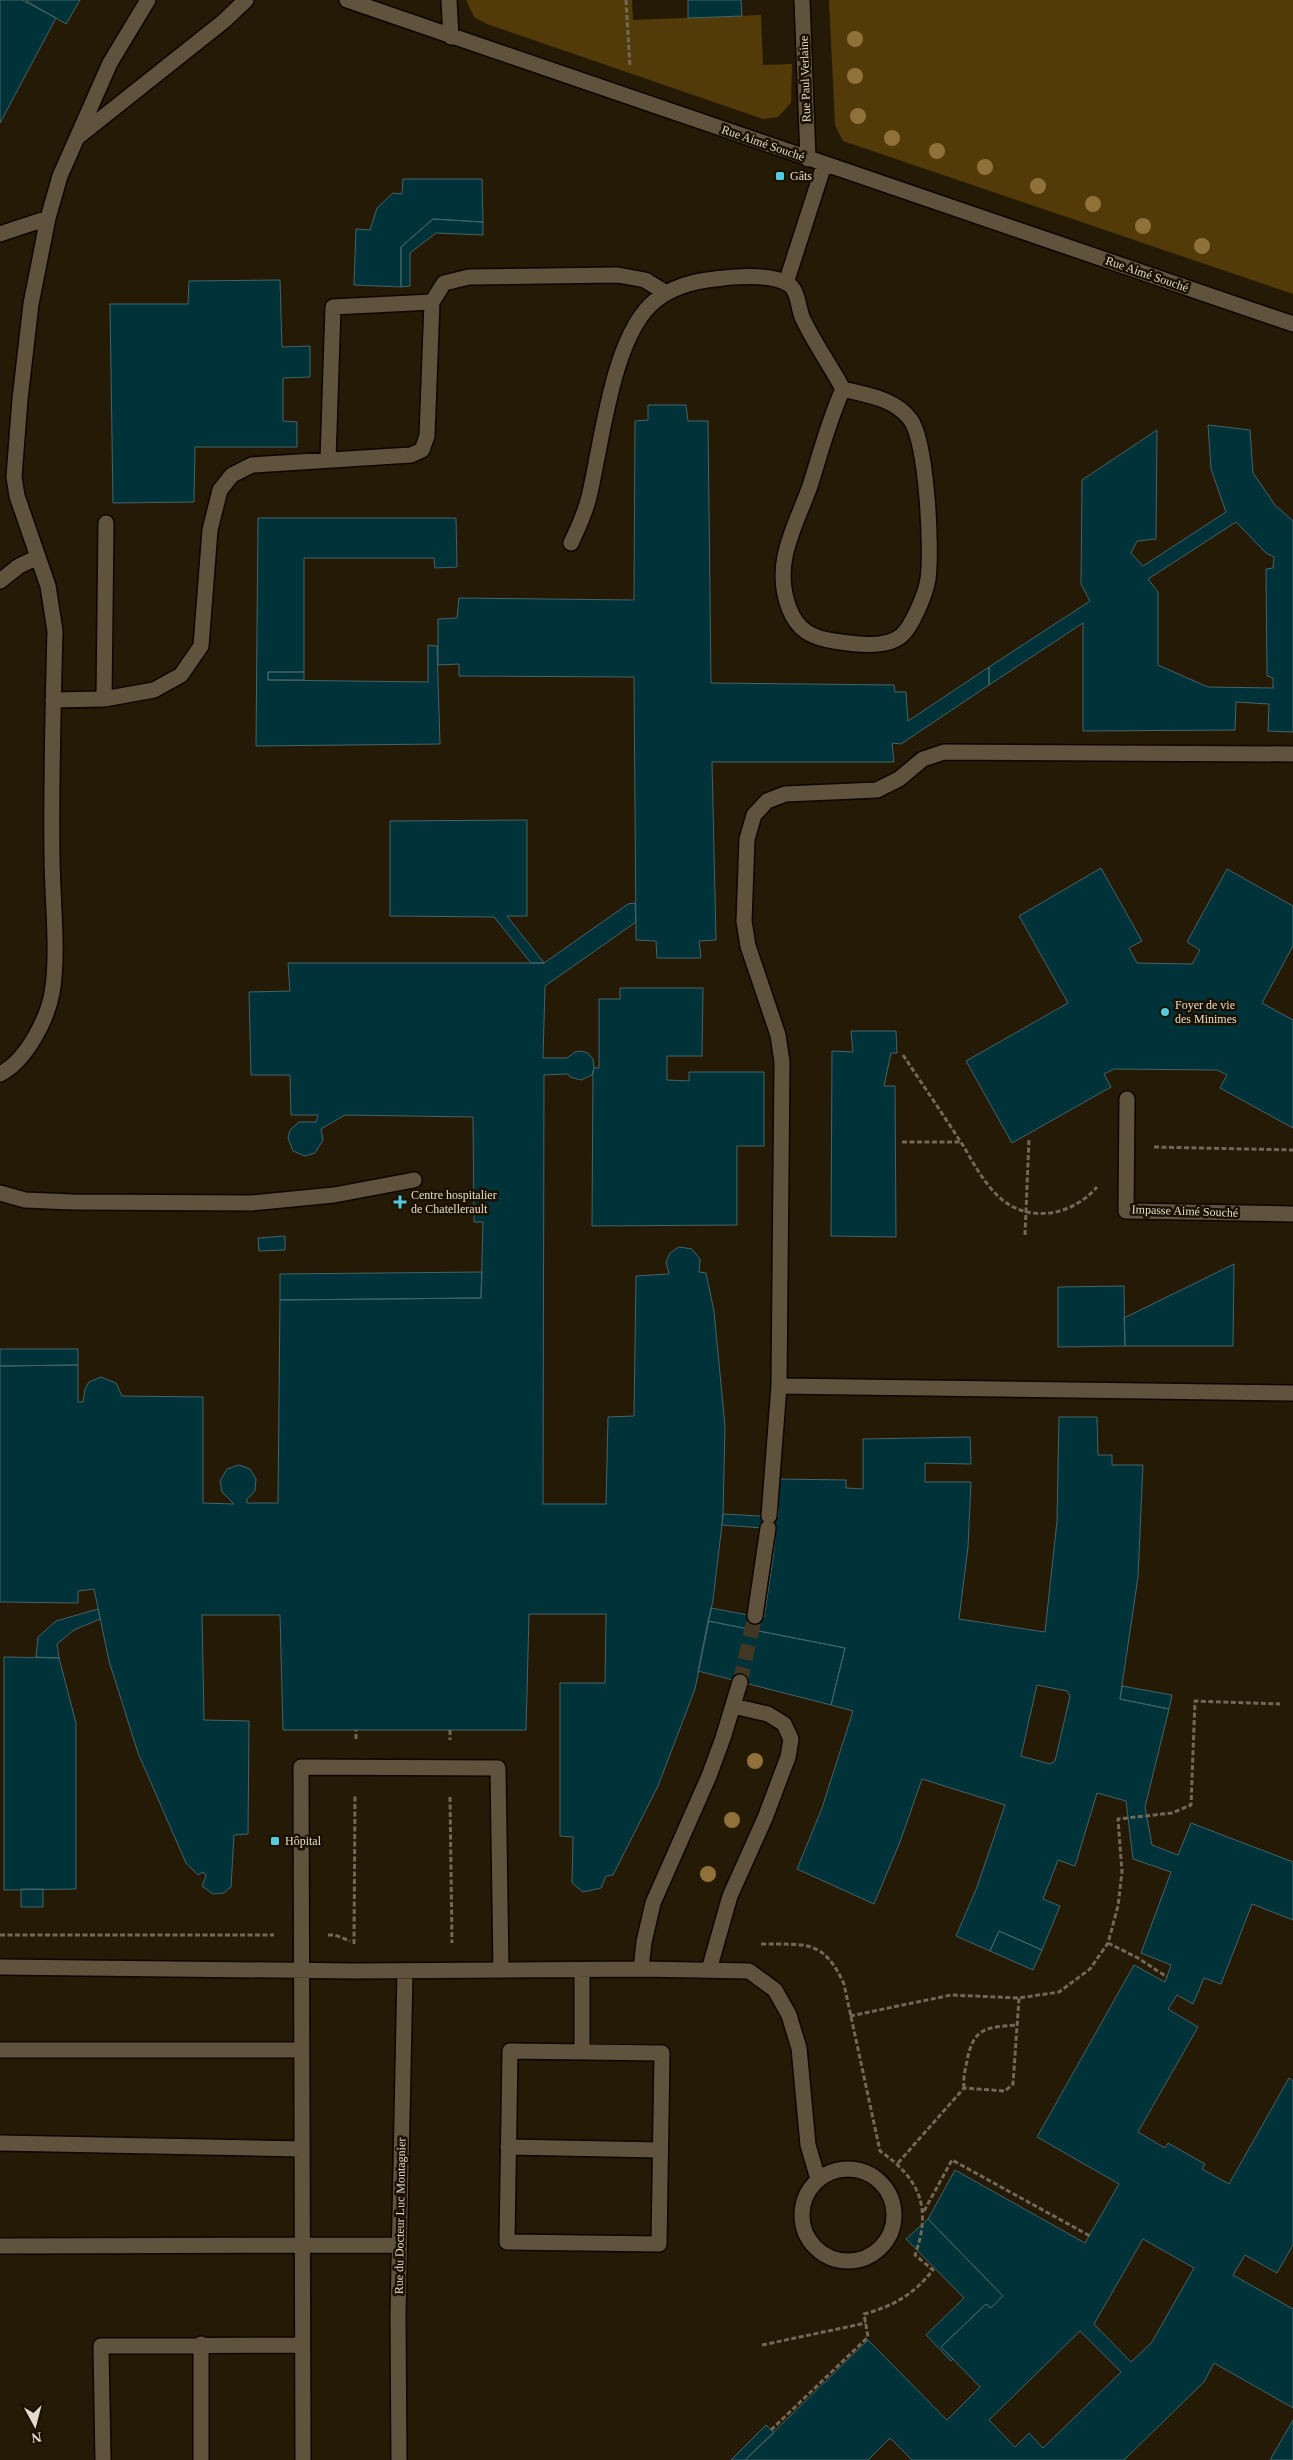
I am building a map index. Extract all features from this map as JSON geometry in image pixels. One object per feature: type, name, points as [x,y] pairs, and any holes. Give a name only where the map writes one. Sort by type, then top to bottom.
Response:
[{"type":"street","points":[[0,1074],[30,1046],[44,1020],[52,992],[53,610],[38,557],[17,496],[7,480],[20,400],[31,304],[48,218],[60,176],[110,63],[148,0]]},
{"type":"street","points":[[77,137],[224,21],[246,0]]},
{"type":"street","name":"Rue Aimé Souché","points":[[348,0],[824,165],[1293,324]]},
{"type":"street","points":[[449,0],[451,36]]},
{"type":"street","name":"Rue Paul Verlaine","points":[[802,0],[808,159]]},
{"type":"street","points":[[786,283],[824,165]]},
{"type":"street","points":[[0,234],[48,218]]},
{"type":"street","points":[[53,700],[104,699],[154,690],[181,675],[200,646],[210,530],[220,490],[232,475],[252,465],[411,455],[422,450],[427,436],[432,302],[444,283],[469,277],[618,275],[645,280],[666,293]]},
{"type":"street","points":[[571,543],[583,519],[622,354],[636,322],[654,301],[678,286],[737,276],[763,278],[786,283],[793,289],[802,316],[843,389],[895,404],[911,420],[919,441],[928,503],[928,580],[913,620],[901,636],[887,643],[850,643],[822,639],[800,629],[792,617],[784,595],[782,575],[786,549],[810,484],[829,420],[843,389]]},
{"type":"street","points":[[328,460],[334,307],[432,302]]},
{"type":"street","points":[[104,699],[106,523]]},
{"type":"street","points":[[0,581],[19,566],[38,557]]},
{"type":"street","points":[[754,1616],[768,1522],[779,1386],[782,1062],[778,1035],[748,946],[744,921],[746,838],[754,815],[767,801],[786,794],[877,790],[898,779],[923,759],[944,752],[1293,754]]},
{"type":"street","name":"Impasse Aimé Souché","points":[[1127,1099],[1126,1211],[1293,1214]]},
{"type":"street","points":[[0,1193],[25,1200],[72,1202],[252,1203],[324,1196],[414,1180]]},
{"type":"street","points":[[779,1386],[1293,1393]]},
{"type":"street","points":[[641,1969],[644,1942],[653,1903],[709,1776],[740,1682]]},
{"type":"street","points":[[709,1970],[730,1896],[765,1818],[788,1757],[791,1739],[784,1724],[768,1714],[733,1706]]},
{"type":"street","points":[[303,2460],[300,1768],[498,1768],[501,1970]]},
{"type":"street","points":[[0,1967],[302,1971],[641,1969],[749,1971],[775,1990],[789,2016],[799,2048],[808,2145],[818,2179]]},
{"type":"street","points":[[582,1970],[582,2051]]},
{"type":"street","name":"Rue du Docteur Luc Montagnier","points":[[398,2460],[399,2245],[405,1971]]},
{"type":"street","points":[[0,2050],[300,2050]]},
{"type":"street","points":[[510,2051],[582,2051],[662,2053],[659,2244],[507,2242],[510,2051]]},
{"type":"street","points":[[0,2143],[301,2149]]},
{"type":"street","points":[[508,2147],[660,2150]]},
{"type":"street","points":[[847,2168],[862,2170],[882,2183],[894,2203],[895,2218],[891,2233],[883,2246],[871,2255],[857,2261],[841,2261],[827,2256],[814,2247],[806,2234],[802,2220],[802,2205],[808,2190],[818,2179],[832,2171],[847,2168]]},
{"type":"street","points":[[0,2246],[302,2247],[399,2245]]},
{"type":"street","points":[[201,2344],[201,2460]]},
{"type":"street","points":[[103,2460],[100,2346],[302,2345]]},
{"type":"path","points":[[626,0],[631,98]]},
{"type":"path","points":[[903,1055],[989,1186],[999,1197],[1012,1206],[1026,1212],[1049,1213],[1072,1208],[1085,1200],[1100,1182]]},
{"type":"path","points":[[1025,1235],[1029,1139]]},
{"type":"path","points":[[902,1142],[961,1142]]},
{"type":"path","points":[[1127,1147],[1293,1150]]},
{"type":"path","points":[[850,2016],[951,1995],[1019,1998],[1059,1992],[1090,1969],[1108,1943],[1118,1906],[1122,1872],[1118,1819],[1172,1814],[1190,1805],[1195,1701],[1280,1704]]},
{"type":"path","points":[[354,1971],[356,1730]]},
{"type":"path","points":[[450,1730],[453,1971]]},
{"type":"path","points":[[0,1935],[335,1934],[354,1943]]},
{"type":"path","points":[[1108,1943],[1138,1958],[1167,1977]]},
{"type":"path","points":[[964,2088],[1005,2091],[1014,2084],[1019,1998]]},
{"type":"path","points":[[771,2430],[868,2337],[864,2314],[884,2309],[901,2300],[920,2287],[933,2270],[915,2255],[922,2231],[924,2212],[918,2191],[898,2163],[964,2088],[963,2080],[970,2045],[976,2035],[986,2029],[1017,2025]]},
{"type":"path","points":[[924,2212],[952,2160],[1090,2236]]},
{"type":"path","points":[[762,2345],[866,2322]]},
{"type":"shaded area","points":[[466,0],[632,0],[633,20],[761,15],[763,65],[792,64],[791,103],[778,117],[763,119],[487,24],[474,17]]},
{"type":"shaded area","points":[[829,0],[1293,0],[1293,294],[843,141],[835,125]]},
{"type":"building","points":[[0,0],[22,0],[56,18],[0,123]]},
{"type":"building","points":[[25,0],[80,0],[66,24]]},
{"type":"building","points":[[688,0],[741,0],[742,16],[688,18]]},
{"type":"building","points":[[403,179],[482,179],[483,222],[433,219],[401,247],[401,287],[354,285],[356,229],[370,230],[377,208],[393,193],[402,194]]},
{"type":"building","points":[[433,219],[483,222],[483,235],[436,233],[410,253],[410,286],[401,287],[401,247]]},
{"type":"building","points":[[280,280],[282,347],[310,346],[310,377],[283,378],[283,421],[297,422],[297,447],[195,447],[194,502],[113,503],[110,304],[188,304],[189,281]]},
{"type":"building","points":[[648,405],[686,405],[688,421],[708,421],[711,683],[894,685],[895,692],[906,692],[908,721],[989,667],[989,685],[901,744],[892,743],[894,762],[712,762],[716,940],[699,941],[701,958],[657,958],[656,941],[636,940],[634,677],[459,676],[459,664],[438,665],[438,619],[457,618],[459,598],[634,600],[635,421],[648,420]]},
{"type":"building","points":[[1208,425],[1250,430],[1253,473],[1275,505],[1293,521],[1293,732],[1268,731],[1269,704],[1236,702],[1235,730],[1083,731],[1083,623],[989,685],[989,667],[1090,601],[1081,584],[1082,480],[1157,430],[1156,539],[1137,541],[1131,553],[1143,566],[1226,512],[1211,469]],"holes":[[[1236,522],[1266,553],[1274,557],[1273,568],[1266,569],[1267,676],[1273,678],[1273,688],[1208,687],[1158,665],[1158,592],[1148,579]]]},
{"type":"building","points":[[258,518],[456,518],[457,567],[435,568],[434,558],[304,558],[304,672],[268,672],[268,680],[428,682],[428,645],[437,646],[440,744],[256,746]]},
{"type":"building","points":[[268,672],[304,672],[304,680],[268,680]]},
{"type":"building","points":[[527,820],[527,916],[507,916],[544,963],[531,963],[494,917],[390,916],[390,821]]},
{"type":"building","name":"Foyer de vie des Minimes","points":[[1101,868],[1142,941],[1129,948],[1137,963],[1192,964],[1200,950],[1187,942],[1227,869],[1293,906],[1293,946],[1262,1003],[1293,1020],[1293,1128],[1220,1088],[1227,1075],[1217,1070],[1114,1069],[1104,1074],[1111,1087],[1012,1143],[966,1061],[1068,1003],[1019,916]]},
{"type":"building","points":[[635,903],[636,922],[545,986],[543,1058],[567,1058],[575,1052],[581,1051],[588,1053],[593,1059],[594,1068],[592,1075],[581,1080],[570,1077],[568,1074],[544,1075],[543,1504],[606,1504],[608,1417],[634,1416],[636,1276],[669,1274],[666,1262],[670,1253],[679,1247],[692,1249],[700,1259],[699,1272],[706,1273],[714,1311],[725,1426],[723,1516],[713,1600],[695,1689],[658,1786],[613,1875],[606,1876],[601,1888],[583,1892],[572,1883],[573,1837],[560,1836],[560,1683],[605,1683],[606,1614],[529,1614],[526,1730],[283,1730],[280,1615],[202,1615],[204,1720],[249,1721],[248,1834],[234,1835],[231,1887],[224,1893],[213,1894],[202,1886],[206,1876],[203,1872],[198,1875],[186,1863],[138,1753],[109,1661],[94,1589],[78,1591],[78,1603],[0,1602],[0,1366],[78,1365],[78,1402],[83,1402],[85,1389],[89,1382],[101,1377],[116,1383],[122,1396],[203,1397],[203,1503],[234,1504],[222,1492],[220,1481],[227,1469],[239,1465],[250,1469],[256,1479],[255,1491],[247,1499],[247,1503],[278,1503],[280,1300],[481,1298],[483,1222],[474,1222],[473,1117],[345,1115],[321,1129],[323,1140],[315,1153],[305,1156],[293,1151],[288,1138],[290,1130],[299,1122],[316,1122],[318,1115],[291,1115],[290,1075],[251,1075],[249,992],[290,991],[288,963],[544,963],[628,904]]},
{"type":"building","points":[[620,988],[703,988],[702,1056],[667,1056],[667,1080],[689,1081],[689,1072],[764,1072],[764,1146],[737,1146],[737,1225],[592,1226],[593,1071],[594,1068],[599,1068],[599,999],[620,999]]},
{"type":"building","points":[[851,1031],[896,1031],[897,1053],[891,1053],[884,1086],[895,1086],[896,1237],[831,1236],[832,1051],[853,1052]]},
{"type":"building","points":[[285,1236],[285,1250],[259,1251],[258,1238]]},
{"type":"building","points":[[1234,1264],[1233,1346],[1125,1346],[1124,1318]]},
{"type":"building","points":[[482,1272],[481,1298],[280,1300],[280,1274]]},
{"type":"building","points":[[1124,1286],[1125,1346],[1058,1347],[1058,1287]]},
{"type":"building","points":[[0,1349],[78,1349],[78,1365],[0,1366]]},
{"type":"building","points":[[1059,1417],[1097,1417],[1098,1455],[1112,1455],[1112,1465],[1143,1465],[1138,1577],[1120,1699],[1169,1709],[1145,1807],[1152,1845],[1178,1855],[1191,1823],[1293,1862],[1293,1920],[1252,1904],[1221,1984],[1204,1978],[1193,2004],[1177,1995],[1168,2009],[1198,2027],[1138,2132],[1165,2148],[1168,2143],[1205,2164],[1202,2169],[1229,2184],[1289,2078],[1293,2081],[1293,2245],[1277,2273],[1245,2255],[1233,2275],[1293,2309],[1293,2408],[1214,2363],[1204,2382],[1124,2460],[912,2460],[890,2438],[868,2460],[745,2460],[868,2340],[947,2420],[980,2387],[941,2347],[986,2304],[991,2308],[1003,2296],[928,2219],[955,2170],[1085,2243],[1119,2184],[1037,2137],[1134,1965],[1165,1982],[1171,1965],[1141,1953],[1171,1872],[1133,1859],[1126,1801],[1097,1793],[1075,1866],[1058,1860],[1043,1899],[1060,1906],[1042,1950],[999,1931],[990,1951],[956,1936],[977,1887],[1005,1805],[922,1779],[900,1842],[874,1904],[797,1869],[822,1808],[853,1711],[831,1705],[845,1648],[708,1621],[711,1608],[764,1618],[773,1559],[776,1529],[722,1525],[723,1514],[778,1517],[779,1479],[846,1480],[846,1488],[863,1489],[863,1439],[970,1437],[971,1464],[925,1463],[925,1482],[971,1482],[968,1547],[959,1619],[1045,1632],[1057,1521]],"holes":[[[1037,1685],[1067,1691],[1070,1696],[1055,1761],[1050,1764],[1021,1756]],[[1143,2239],[1194,2268],[1152,2342],[1131,2362],[1094,2324]],[[1080,2331],[1121,2372],[1043,2448],[1029,2433],[1015,2447],[989,2420]]]},
{"type":"building","points":[[98,1609],[100,1619],[74,1630],[57,1644],[59,1658],[36,1657],[38,1637],[56,1621]]},
{"type":"building","points":[[708,1621],[845,1648],[831,1705],[698,1671]]},
{"type":"building","points":[[4,1657],[59,1658],[76,1723],[76,1889],[4,1890]]},
{"type":"building","points":[[1122,1686],[1172,1695],[1169,1709],[1120,1699]]},
{"type":"building","points":[[21,1889],[43,1889],[43,1907],[21,1907]]},
{"type":"building","points":[[999,1931],[1042,1950],[1033,1970],[990,1951]]},
{"type":"building","points":[[928,2219],[1003,2296],[991,2308],[986,2304],[941,2347],[953,2359],[951,2361],[926,2335],[964,2298],[906,2239]]},
{"type":"building","points":[[1293,2420],[1293,2460],[1270,2460]]},
{"type":"building","points":[[766,2425],[774,2433],[745,2460],[731,2460]]},
{"type":"tunnel","points":[[740,1682],[755,1616]]},
{"type":"place","name":"Gâts","points":[[780,176]]},
{"type":"place","name":"Foyer de vie des Minimes","points":[[1165,1012]]},
{"type":"place","name":"Centre hospitalier de Chatellerault","points":[[400,1202]]},
{"type":"place","name":"Hôpital","points":[[275,1841]]}]
